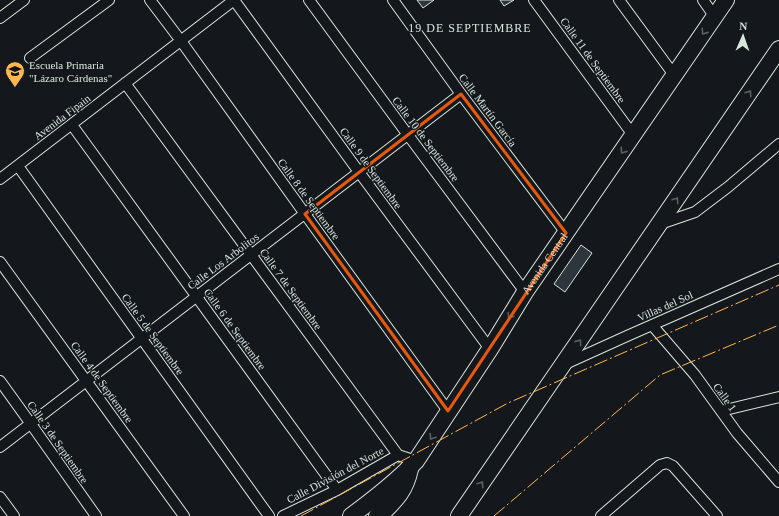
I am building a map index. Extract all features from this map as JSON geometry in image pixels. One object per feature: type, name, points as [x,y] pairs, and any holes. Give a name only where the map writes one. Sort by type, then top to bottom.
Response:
[{"type":"highway","name":"Avenida Central","points":[[351,516],[366,505],[408,462],[448,411],[490,349],[525,292],[726,0]]},
{"type":"highway","points":[[459,516],[779,49]]},
{"type":"highway","points":[[378,516],[405,485],[408,462]]},
{"type":"street","points":[[0,18],[24,0]]},
{"type":"street","points":[[30,58],[109,0]]},
{"type":"street","name":"Calle 8 de Septiembre","points":[[150,0],[448,411]]},
{"type":"street","name":"Avenida Fipain","points":[[0,179],[234,0]]},
{"type":"street","name":"Calle 9 de Septiembre","points":[[234,0],[490,349]]},
{"type":"street","name":"Calle 10 de Septiembre","points":[[309,0],[525,292]]},
{"type":"street","name":"Calle Martín García","points":[[394,0],[461,94],[566,233]]},
{"type":"street","name":"Calle 11 de Septiembre","points":[[534,0],[633,135]]},
{"type":"street","points":[[620,0],[674,75]]},
{"type":"street","points":[[703,0],[715,17]]},
{"type":"street","name":"Calle 7 de Septiembre","points":[[125,84],[251,255],[408,462]]},
{"type":"street","name":"Calle Los Arbolitos","points":[[0,447],[461,94]]},
{"type":"street","name":"Calle 6 de Septiembre","points":[[72,124],[337,490]]},
{"type":"street","points":[[660,224],[695,212],[728,188],[779,144]]},
{"type":"street","name":"Calle 5 de Septiembre","points":[[18,166],[269,516]]},
{"type":"street","name":"Calle 4 de Septiembre","points":[[0,262],[184,516]]},
{"type":"street","name":"Villas del Sol","points":[[561,366],[779,269]]},
{"type":"street","name":"Calle 1","points":[[652,325],[695,375],[737,433],[779,482]]},
{"type":"street","name":"Calle 3 de Septiembre","points":[[0,381],[96,516]]},
{"type":"street","points":[[720,411],[779,397]]},
{"type":"street","name":"Calle División del Norte","points":[[283,516],[337,490],[408,462]]},
{"type":"street","points":[[601,516],[660,465],[667,463],[674,466],[717,516]]},
{"type":"street","points":[[0,497],[14,516]]},
{"type":"highlighted area","points":[[461,94],[566,233],[448,411],[305,214]]},
{"type":"building","points":[[417,0],[434,0],[423,8]]},
{"type":"building","points":[[500,0],[514,0],[504,6]]},
{"type":"building","points":[[581,245],[592,253],[565,292],[554,284]]},
{"type":"power","points":[[301,516],[508,403],[779,285]]},
{"type":"power","points":[[494,516],[660,375],[779,325]]},
{"type":"place","name":"Escuela Primaria \"Lázaro Cárdenas\"","points":[[15,88]]},
{"type":"district","name":"19 DE SEPTIEMBRE","points":[[470,28]]}]
